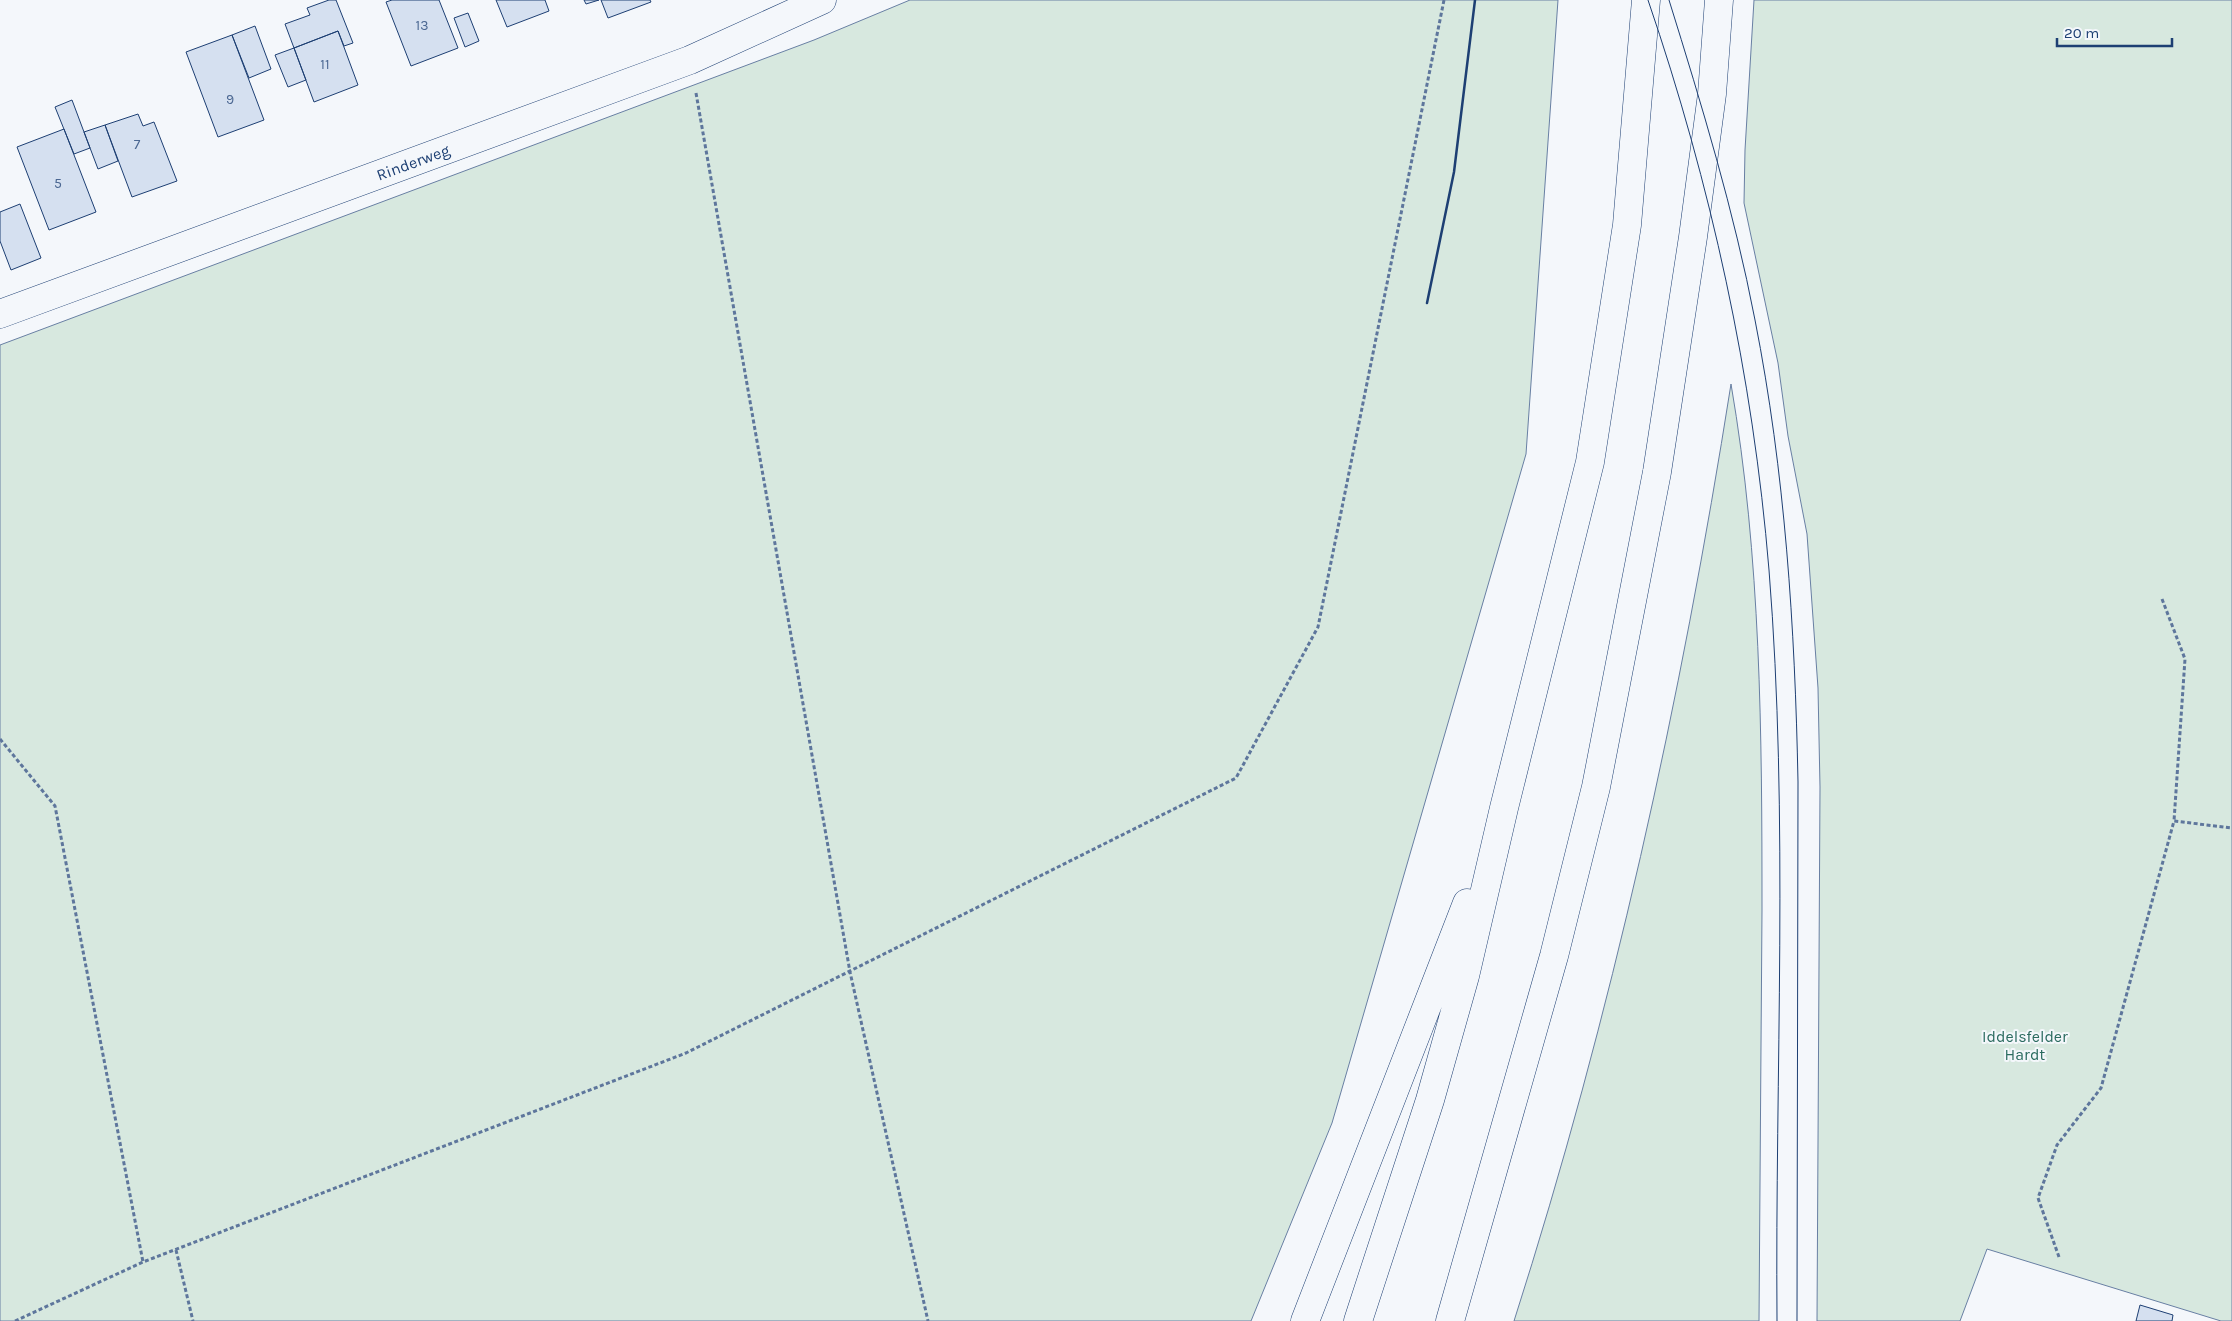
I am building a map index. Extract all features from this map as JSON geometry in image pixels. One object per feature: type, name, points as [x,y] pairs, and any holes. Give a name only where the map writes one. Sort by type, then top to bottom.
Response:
[{"type":"main road","name":"Rinderweg","points":[[0,314],[690,60],[822,0]]},
{"type":"main road","points":[[1358,1321],[1430,1100],[1465,976],[1504,808],[1590,462],[1627,225],[1646,0]]},
{"type":"main road","points":[[1450,1321],[1561,928],[1596,787],[1657,472],[1694,237],[1712,94],[1719,0]]},
{"type":"main road","points":[[1305,1321],[1504,808]]},
{"type":"main road","points":[[1434,1321],[1495,1161]]},
{"type":"path","points":[[15,1321],[143,1262],[686,1053],[1236,778],[1318,627],[1444,0]]},
{"type":"path","points":[[690,60],[850,972],[928,1321]]},
{"type":"path","points":[[2058,1257],[2038,1198],[2057,1146],[2101,1088],[2174,821],[2185,659],[2162,599]]},
{"type":"path","points":[[0,739],[54,806],[143,1262]]},
{"type":"path","points":[[2174,821],[2232,828]]},
{"type":"path","points":[[176,1250],[193,1321]]},
{"type":"green space","points":[[910,0],[1558,0],[1526,454],[1332,1123],[1251,1321],[0,1321],[0,345],[814,40]]},
{"type":"green space","name":"Iddelsfelder Hardt","points":[[1754,0],[2232,0],[2232,1321],[2221,1321],[1987,1249],[1960,1321],[1817,1321],[1820,787],[1818,688],[1807,534],[1788,436],[1778,363],[1744,203],[1745,150]]},
{"type":"green space","points":[[1731,384],[1741,449],[1754,580],[1760,712],[1762,910],[1759,1321],[1514,1321],[1549,1206],[1613,974],[1666,739],[1690,621]]},
{"type":"building","points":[[329,0],[336,0],[353,43],[344,46],[338,31],[294,48],[285,24],[310,15],[307,8]]},
{"type":"building","points":[[392,0],[439,0],[458,48],[411,66],[386,2]]},
{"type":"building","points":[[496,0],[545,0],[549,11],[507,27]]},
{"type":"building","points":[[584,0],[599,0],[586,4]]},
{"type":"building","points":[[601,0],[650,0],[651,2],[608,18]]},
{"type":"building","points":[[468,13],[479,41],[465,47],[454,18]]},
{"type":"building","points":[[255,26],[271,69],[249,78],[232,35]]},
{"type":"building","points":[[338,31],[358,85],[314,102],[294,48]]},
{"type":"building","points":[[232,35],[264,120],[218,137],[186,52]]},
{"type":"building","points":[[294,48],[306,80],[288,87],[275,55]]},
{"type":"building","points":[[72,100],[90,148],[74,154],[55,107]]},
{"type":"building","points":[[138,114],[143,126],[154,122],[177,181],[132,197],[105,125]]},
{"type":"building","points":[[105,125],[118,161],[98,169],[84,132]]},
{"type":"building","points":[[64,129],[96,212],[49,230],[17,147]]},
{"type":"building","points":[[20,204],[41,258],[11,270],[0,241],[0,212]]},
{"type":"building","points":[[2140,1305],[2173,1315],[2172,1321],[2136,1321]]},
{"type":"tram line","points":[[1648,0],[1671,69],[1710,210],[1740,353],[1762,497],[1775,664],[1780,851],[1777,1321]]},
{"type":"tram line","points":[[1669,0],[1716,159],[1747,279],[1774,435],[1787,550],[1797,724],[1798,782],[1797,1321]]},
{"type":"wall","points":[[1427,303],[1454,172],[1475,0]]}]
